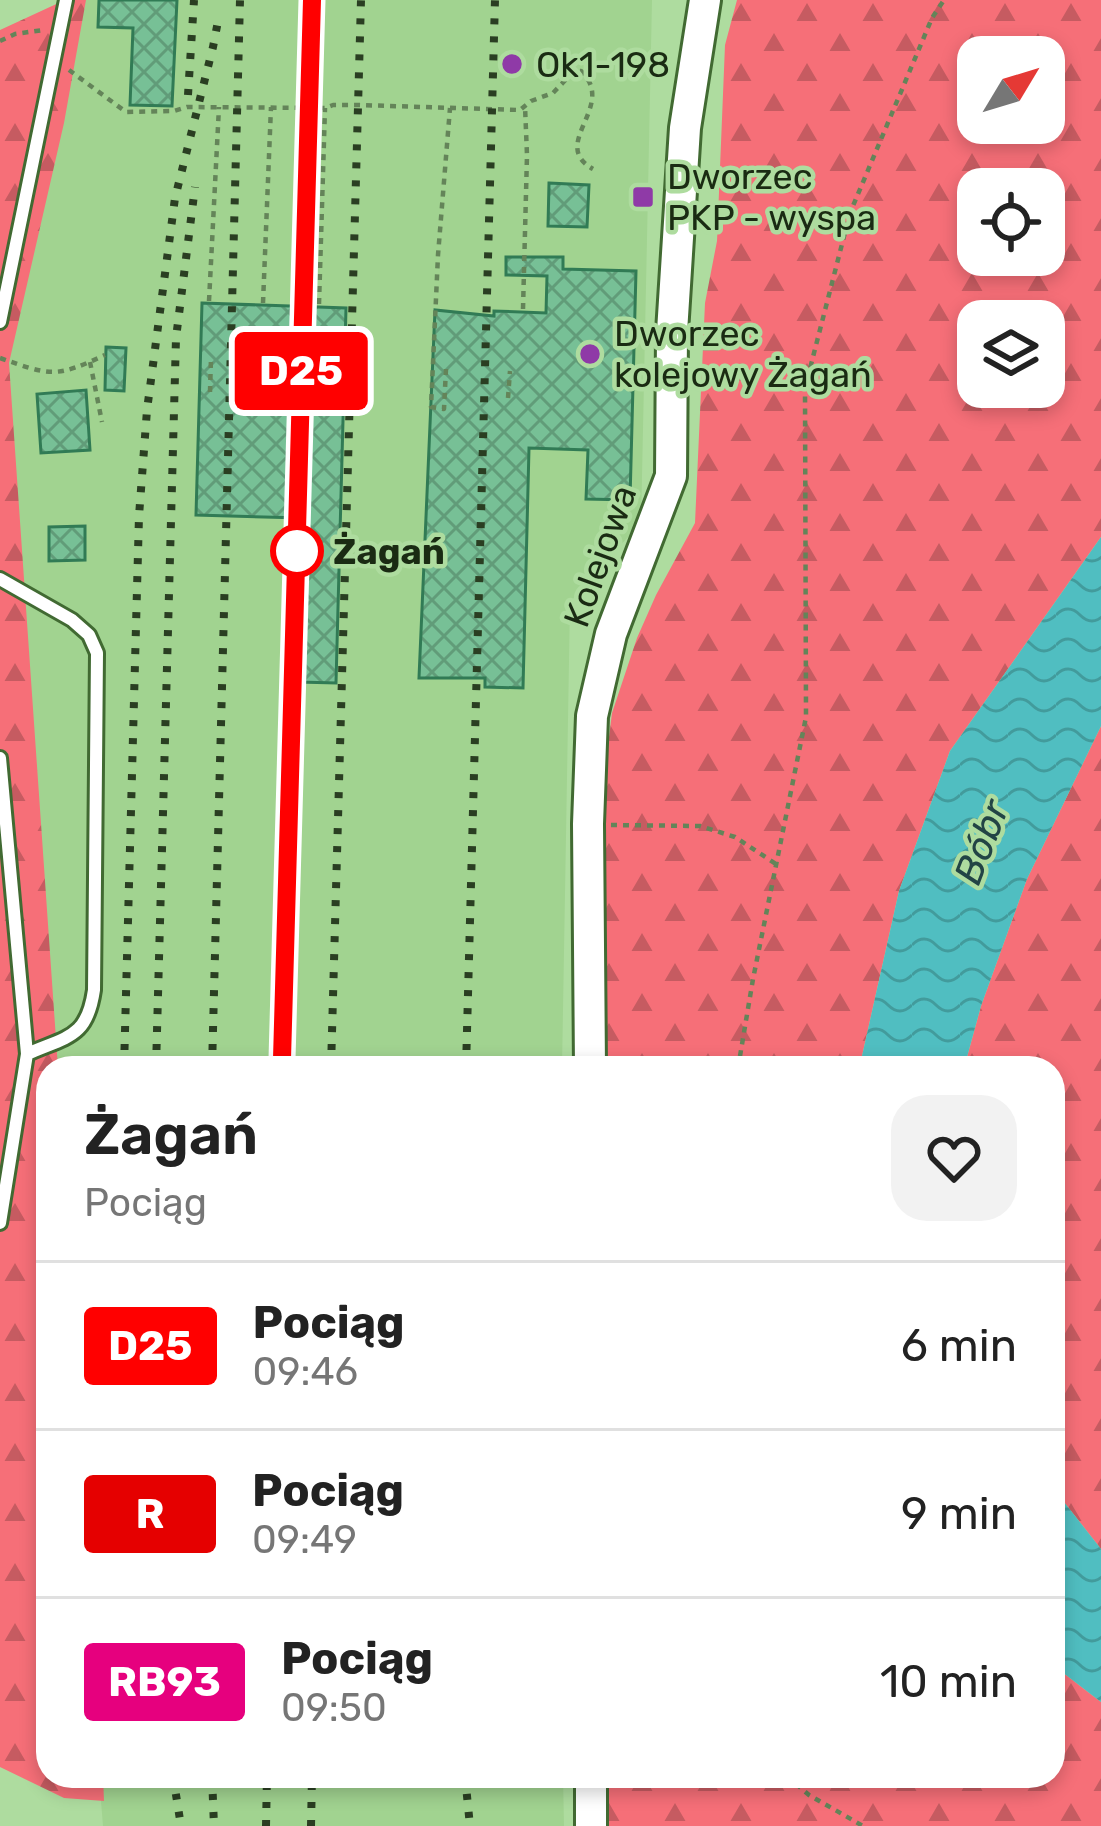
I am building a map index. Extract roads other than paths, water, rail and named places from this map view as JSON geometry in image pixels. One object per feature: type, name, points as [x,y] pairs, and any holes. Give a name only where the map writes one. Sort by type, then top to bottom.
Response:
[{"type":"street","name":"Kolejowa","points":[[590,1056],[592,716],[611,634],[671,476],[672,332],[685,128],[705,0]]},
{"type":"street","points":[[590,1788],[591,1826]]},
{"type":"lane","points":[[0,322],[66,0]]},
{"type":"lane","points":[[0,579],[72,620],[89,634],[97,653],[91,1012],[84,1027],[27,1054]]},
{"type":"lane","points":[[0,758],[27,1054],[0,1223]]},
{"type":"water","name":"Bóbr","points":[[1101,537],[1101,726],[1027,879],[967,1056],[862,1056],[899,891],[950,751]]},
{"type":"water","points":[[1065,1503],[1101,1549],[1101,1702],[1065,1674]]},
{"type":"railway","points":[[188,95],[194,0]]},
{"type":"railway","points":[[212,1056],[240,0]]},
{"type":"railway","points":[[281,1056],[312,0]]},
{"type":"railway","points":[[331,1056],[361,0]]},
{"type":"railway","points":[[466,1056],[495,0]]},
{"type":"railway","points":[[124,1056],[139,516],[147,410],[175,198],[219,16]]},
{"type":"railway","points":[[156,1056],[176,338],[195,187]]},
{"type":"railway","points":[[175,1788],[181,1826]]},
{"type":"railway","points":[[212,1788],[214,1826]]},
{"type":"railway","points":[[266,1826],[267,1788]]},
{"type":"railway","points":[[311,1826],[312,1788]]},
{"type":"railway","points":[[466,1788],[470,1826]]},
{"type":"train","name":"D25","points":[[282,1056],[312,0]]},
{"type":"place","name":"Ok1-198","points":[[512,64]]},
{"type":"place","name":"Dworzec PKP - wyspa","points":[[643,197]]},
{"type":"place","name":"Dworzec kolejowy Żagań","points":[[590,354]]},
{"type":"place","name":"Żagań","points":[[297,551]]}]
